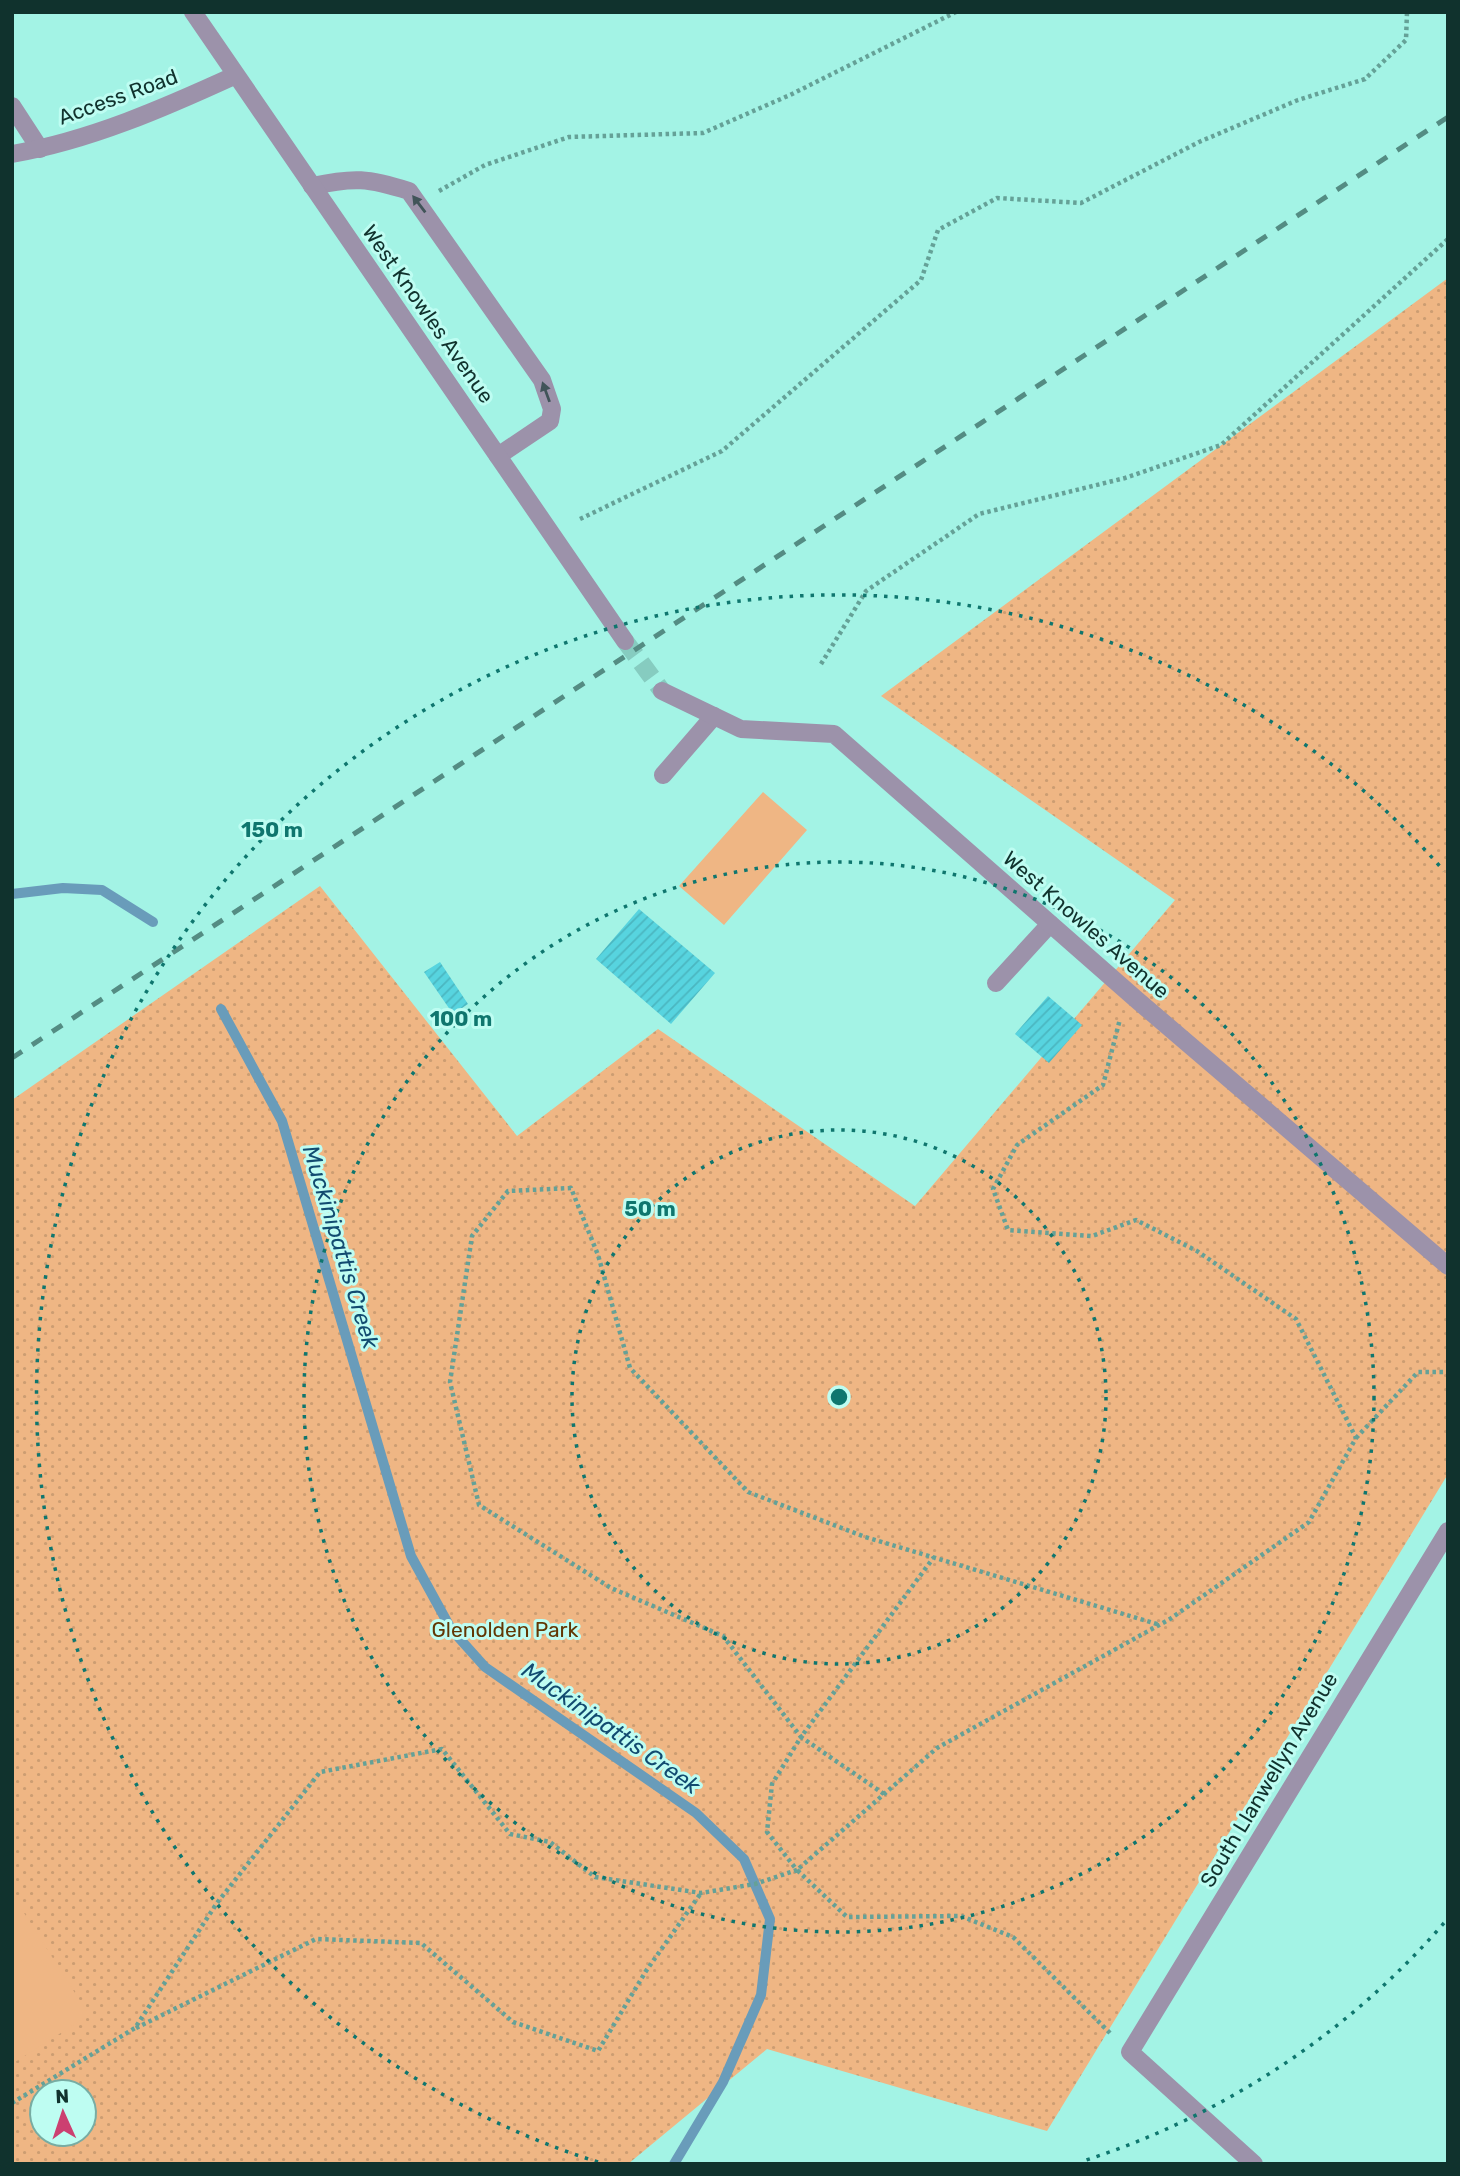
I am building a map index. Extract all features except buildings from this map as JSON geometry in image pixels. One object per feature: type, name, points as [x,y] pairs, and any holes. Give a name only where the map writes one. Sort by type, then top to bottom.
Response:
[{"type":"street","name":"West Knowles Avenue","points":[[193,12],[625,641]]},
{"type":"street","name":"Access Road","points":[[12,154],[40,149],[144,117],[236,75]]},
{"type":"street","points":[[12,106],[40,149]]},
{"type":"street","points":[[312,186],[352,178],[380,181],[409,191],[542,380],[552,409],[550,421],[498,456]]},
{"type":"street","name":"West Knowles Avenue","points":[[662,691],[741,729],[834,734],[1448,1266]]},
{"type":"street","points":[[663,775],[714,716]]},
{"type":"street","points":[[996,983],[1050,923]]},
{"type":"street","name":"South Llanwellyn Avenue","points":[[1130,2052],[1448,1531]]},
{"type":"street","points":[[1130,2052],[1254,2164]]},
{"type":"path","points":[[418,203],[485,165],[569,137],[703,132],[790,95],[956,12]]},
{"type":"path","points":[[580,519],[722,451],[921,280],[938,230],[997,198],[1081,203],[1199,142],[1298,100],[1365,79],[1406,40],[1407,12]]},
{"type":"path","points":[[821,664],[866,591],[979,514],[1125,478],[1221,445],[1448,239]]},
{"type":"path","points":[[1128,991],[1103,1086],[1017,1145],[993,1189],[1008,1230],[1092,1237],[1136,1220],[1197,1251],[1296,1319],[1356,1438]]},
{"type":"path","points":[[884,1794],[801,1738],[723,1636],[611,1588],[479,1505],[450,1382],[472,1236],[508,1191],[571,1188],[598,1255],[630,1368],[748,1492],[865,1537],[1160,1625]]},
{"type":"path","points":[[135,2028],[218,1903],[320,1772],[442,1749],[510,1834],[550,1842],[595,1877],[701,1893],[755,1884],[797,1870],[937,1748],[1160,1625],[1309,1522],[1356,1438],[1418,1372],[1448,1371]]},
{"type":"path","points":[[934,1558],[801,1738],[772,1784],[767,1832],[797,1870],[847,1917],[961,1916],[1013,1937],[1130,2052]]},
{"type":"path","points":[[12,2103],[135,2028],[316,1940],[421,1943],[513,2022],[598,2051],[646,1971],[701,1893]]},
{"type":"green space","name":"Glenolden Park","points":[[1448,278],[1448,1474],[1047,2131],[767,2049],[628,2164],[12,2164],[12,1100],[320,886],[517,1136],[658,1029],[915,1206],[1175,900],[881,696]]},
{"type":"green space","points":[[763,792],[807,830],[724,925],[679,886]]},
{"type":"green space","points":[[12,1894],[89,2015],[12,2064]]},
{"type":"waterway","name":"Muckinipattis Creek","points":[[12,894],[63,888],[102,890],[153,922]]},
{"type":"waterway","name":"Muckinipattis Creek","points":[[221,1009],[282,1121],[411,1556],[451,1629],[485,1667],[696,1813],[744,1859],[770,1919],[761,1995],[723,2082],[674,2164]]},
{"type":"tunnel","points":[[625,641],[662,691]]},
{"type":"railway","points":[[12,1058],[1448,117]]}]
